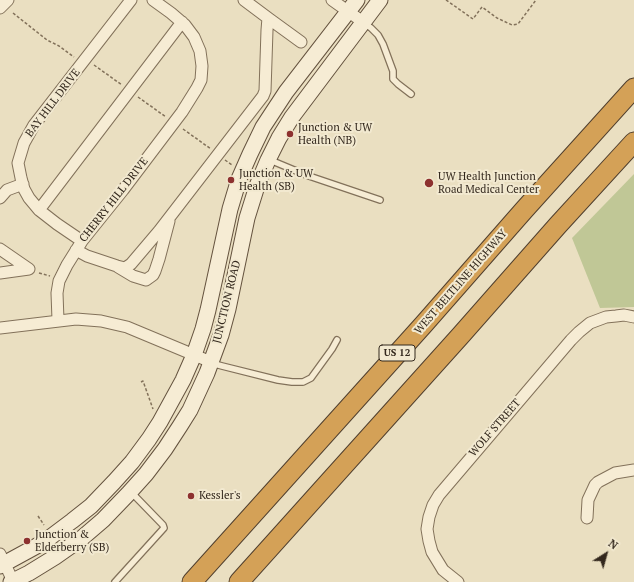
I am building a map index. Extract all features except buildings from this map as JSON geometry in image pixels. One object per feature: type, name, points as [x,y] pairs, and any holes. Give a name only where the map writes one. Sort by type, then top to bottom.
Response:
[{"type":"highway","points":[[602,123],[634,81]]},
{"type":"highway","name":"WEST BELTLINE HIGHWAY","points":[[192,582],[634,88]]},
{"type":"highway","points":[[239,582],[558,225],[634,143]]},
{"type":"street","name":"BAY HILL DRIVE","points":[[131,0],[34,124],[24,143],[18,163],[21,178],[29,198],[39,210],[57,224],[79,245],[87,256],[117,266],[133,276],[146,280],[155,271],[171,214]]},
{"type":"street","name":"CHERRY HILL DRIVE","points":[[58,320],[57,293],[59,281],[67,265],[79,245],[182,112],[201,80],[202,66],[200,51],[194,36],[182,22],[153,0]]},
{"type":"street","points":[[244,0],[301,42]]},
{"type":"street","points":[[332,0],[352,6],[363,22]]},
{"type":"street","name":"JUNCTION ROAD","points":[[12,582],[55,557],[82,538],[103,520],[146,474],[180,426],[193,404],[221,335],[247,218],[257,186],[268,160],[292,117],[380,0]]},
{"type":"street","name":"JUNCTION ROAD","points":[[2,562],[44,542],[91,506],[132,462],[160,422],[183,380],[194,355],[208,310],[230,209],[239,180],[250,154],[263,127],[282,98],[352,6]]},
{"type":"street","points":[[117,266],[125,268],[131,264],[159,231],[263,96],[265,90],[268,18]]},
{"type":"street","points":[[39,210],[182,22]]},
{"type":"street","points":[[0,198],[7,190],[23,184]]},
{"type":"street","points":[[0,249],[29,269],[0,274]]},
{"type":"street","name":"WOLF STREET","points":[[457,582],[443,570],[438,563],[429,542],[427,529],[429,517],[433,505],[439,495],[579,332],[590,323],[606,317],[634,317]]},
{"type":"street","points":[[0,328],[58,320],[76,319],[101,321],[127,327],[211,362]]},
{"type":"street","points":[[587,518],[588,500],[595,485],[615,473],[634,470]]},
{"type":"street","points":[[2,562],[12,582]]},
{"type":"lane","points":[[363,22],[372,28],[383,44],[393,71],[393,79],[411,94]]},
{"type":"lane","points":[[268,160],[306,175],[380,200]]},
{"type":"lane","points":[[211,362],[278,380],[303,382],[311,378],[338,340]]},
{"type":"lane","points":[[115,582],[164,528],[164,525],[130,492]]},
{"type":"path","points":[[446,0],[473,19],[482,7],[497,18],[512,25],[518,24],[536,0]]},
{"type":"path","points":[[13,13],[47,40],[59,46],[74,58]]},
{"type":"path","points":[[183,129],[233,166]]},
{"type":"path","points":[[35,271],[50,276]]},
{"type":"path","points":[[141,382],[143,381],[152,409]]},
{"type":"path","points":[[38,516],[44,525]]},
{"type":"green space","points":[[634,174],[634,307],[600,308],[572,238]]},
{"type":"place","name":"Junction & UW Health (NB)","points":[[290,134]]},
{"type":"place","name":"Junction & UW Health (SB)","points":[[231,180]]},
{"type":"place","name":"UW Health Junction Road Medical Center","points":[[429,183]]},
{"type":"place","name":"Kessler's","points":[[191,496]]},
{"type":"place","name":"Junction & Elderberry (SB)","points":[[27,541]]}]
